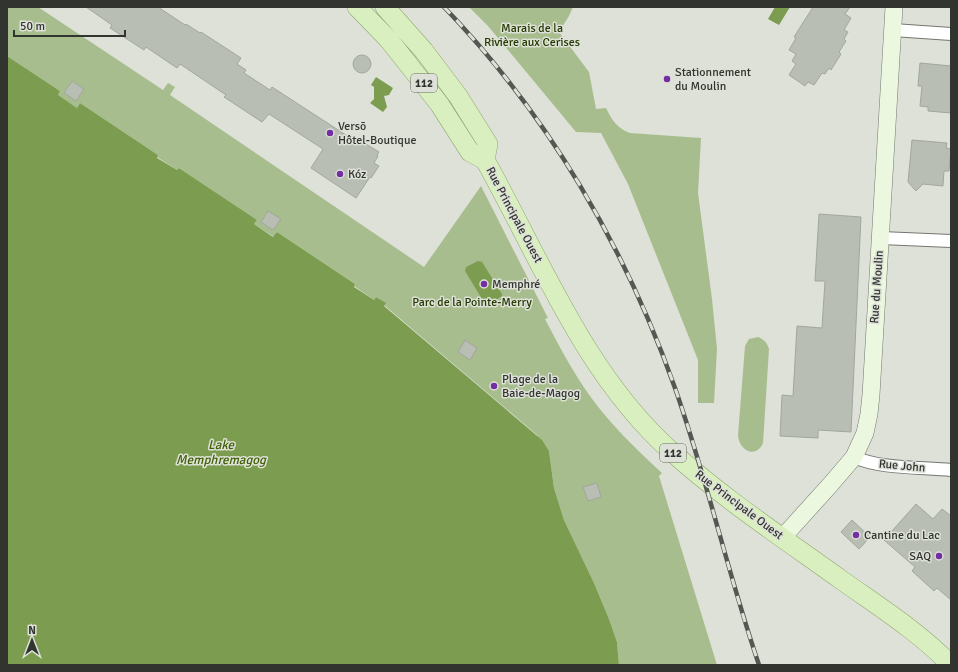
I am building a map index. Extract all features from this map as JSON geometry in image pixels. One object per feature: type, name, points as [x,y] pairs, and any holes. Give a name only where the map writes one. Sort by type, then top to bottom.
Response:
[{"type":"main road","name":"Rue Principale Ouest","points":[[357,7],[389,40],[424,83],[470,152],[486,160]]},
{"type":"main road","name":"Rue Principale Ouest","points":[[385,7],[424,51],[462,102],[488,144],[486,160],[571,320],[605,375],[626,404],[671,451],[693,471],[734,503],[905,625],[936,650],[951,665]]},
{"type":"street","name":"Rue du Moulin","points":[[782,537],[854,457],[865,433],[869,414],[894,7]]},
{"type":"street","points":[[893,30],[951,34]]},
{"type":"street","points":[[880,238],[951,241]]},
{"type":"street","name":"Rue John","points":[[854,457],[862,461],[881,465],[951,470]]},
{"type":"green space","name":"Parc de la Pointe-Merry","points":[[7,7],[38,7],[163,90],[168,83],[175,87],[170,95],[424,267],[481,186],[548,318],[545,319],[578,378],[598,407],[615,427],[662,473],[659,476],[717,665],[619,665],[617,642],[609,619],[594,583],[564,520],[554,488],[549,451],[537,435],[384,305],[385,303],[376,297],[374,300],[354,286],[355,284],[277,232],[274,237],[254,224],[257,220],[179,168],[177,170],[157,157],[158,155],[80,103],[77,108],[57,95],[60,91],[7,56]]},
{"type":"green space","name":"Marais de la Rivière aux Cerises","points":[[469,7],[573,7],[559,32],[589,72],[596,109],[606,108],[615,123],[630,133],[701,138],[698,193],[717,349],[714,403],[698,403],[698,360],[628,184],[601,133],[576,132],[488,26]]},
{"type":"green space","points":[[758,337],[765,342],[769,349],[763,443],[760,448],[752,452],[748,451],[741,445],[738,435],[745,346],[749,339]]},
{"type":"water","points":[[775,7],[790,7],[779,25],[768,19]]},
{"type":"water","name":"Lake Memphremagog","points":[[7,56],[60,91],[58,95],[77,108],[80,103],[158,155],[157,158],[177,170],[179,168],[257,220],[254,224],[273,237],[277,232],[355,284],[354,287],[374,300],[376,297],[386,303],[384,306],[542,440],[549,451],[554,488],[564,520],[594,583],[617,642],[619,665],[7,665]]},
{"type":"water","points":[[376,77],[393,88],[389,95],[384,96],[387,107],[383,112],[370,103],[374,99],[374,87],[371,85]]},
{"type":"water","points":[[478,261],[482,262],[502,294],[502,296],[488,305],[485,304],[465,271],[466,267]]},
{"type":"building","points":[[86,7],[158,7],[185,25],[186,24],[200,33],[201,32],[241,58],[237,64],[246,70],[244,73],[270,90],[272,87],[352,139],[353,136],[379,152],[374,163],[379,166],[356,198],[311,168],[323,149],[269,114],[262,122],[224,97],[226,95],[180,64],[177,68],[146,47],[144,50],[110,28],[112,25]]},
{"type":"building","points":[[813,7],[850,7],[845,14],[851,18],[844,30],[848,32],[844,39],[846,41],[839,52],[841,54],[831,70],[829,68],[825,74],[822,73],[814,85],[808,82],[805,86],[789,75],[796,64],[792,61],[796,54],[789,50],[796,38],[794,37]]},
{"type":"building","points":[[358,55],[366,55],[371,60],[369,71],[366,73],[358,73],[353,68],[353,60]]},
{"type":"building","points":[[920,63],[951,66],[951,113],[928,111],[928,107],[920,106],[922,86],[918,86]]},
{"type":"building","points":[[72,81],[84,89],[76,101],[64,93]]},
{"type":"building","points":[[912,140],[947,143],[946,148],[951,149],[949,171],[944,171],[943,186],[923,184],[916,191],[908,182]]},
{"type":"building","points":[[268,211],[281,219],[273,230],[261,222]]},
{"type":"building","points":[[819,214],[861,217],[851,432],[818,430],[818,438],[780,436],[782,395],[793,396],[797,326],[822,328],[825,281],[815,281]]},
{"type":"building","points":[[465,340],[477,348],[470,360],[458,352]]},
{"type":"building","points":[[597,483],[601,497],[588,501],[583,487]]},
{"type":"building","points":[[916,504],[933,519],[942,509],[951,516],[951,600],[937,588],[934,591],[912,571],[915,567],[884,540]]},
{"type":"building","name":"Cantine du Lac","points":[[852,520],[870,537],[859,549],[841,532]]},
{"type":"railway","points":[[444,7],[482,49],[517,92],[550,138],[580,185],[632,284],[655,336],[687,422],[737,596],[759,665]]},
{"type":"place","name":"Stationnement du Moulin","points":[[667,79]]},
{"type":"place","name":"Versō Hôtel-Boutique","points":[[330,133]]},
{"type":"place","name":"Kóz","points":[[340,174]]},
{"type":"place","name":"Memphré","points":[[484,284]]},
{"type":"place","name":"Plage de la Baie-de-Magog","points":[[494,386]]},
{"type":"place","name":"Cantine du Lac","points":[[856,535]]},
{"type":"place","name":"SAQ","points":[[939,556]]}]
